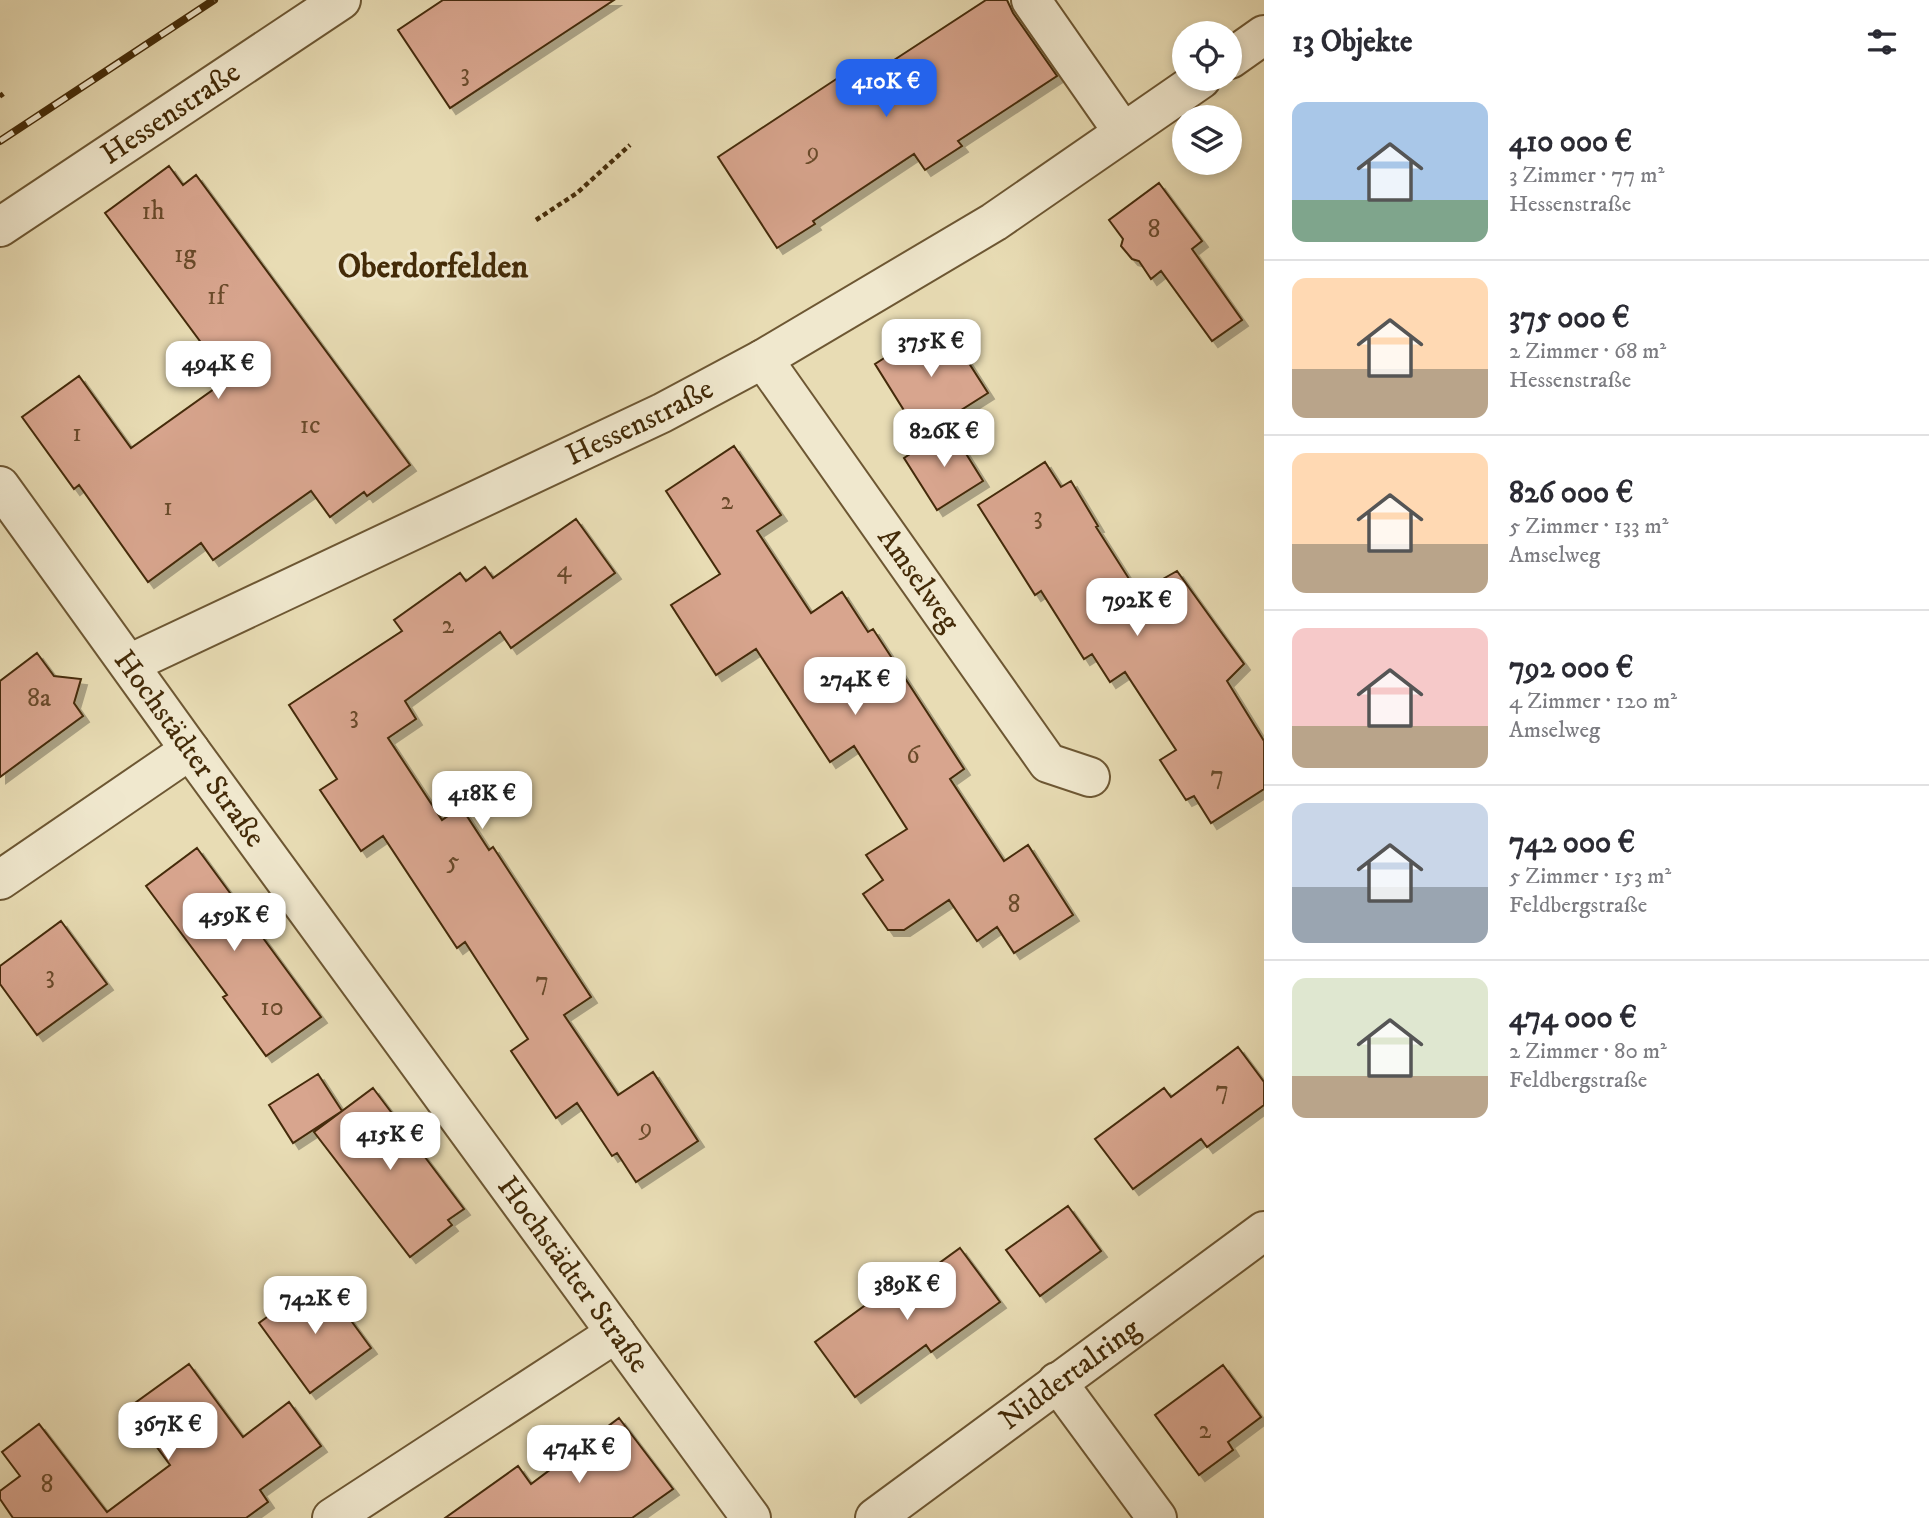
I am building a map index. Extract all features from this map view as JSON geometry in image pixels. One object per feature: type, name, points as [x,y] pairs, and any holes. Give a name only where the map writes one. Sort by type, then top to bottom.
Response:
[{"type":"street","name":"Hessenstraße","points":[[0,228],[341,0]]},
{"type":"street","points":[[1031,0],[1123,132]]},
{"type":"street","points":[[1242,51],[1264,35]]},
{"type":"street","name":"Hessenstraße","points":[[129,664],[662,413],[763,359],[994,222],[1183,91]]},
{"type":"street","name":"Amselweg","points":[[763,359],[1048,762],[1090,777]]},
{"type":"street","name":"Hochstädter Straße","points":[[0,486],[751,1518]]},
{"type":"street","points":[[0,880],[190,750]]},
{"type":"street","name":"Niddertalring","points":[[876,1518],[1264,1231]]},
{"type":"street","points":[[331,1518],[615,1333]]},
{"type":"street","points":[[1057,1382],[1157,1518]]},
{"type":"path","points":[[536,220],[577,193],[630,145]]},
{"type":"building","points":[[443,0],[614,0],[450,108],[398,30]]},
{"type":"building","points":[[986,0],[1007,0],[1013,13],[1057,76],[958,141],[962,146],[925,170],[914,154],[777,248],[718,157],[856,66],[865,79]]},
{"type":"building","points":[[169,166],[183,185],[196,175],[410,465],[367,496],[364,492],[330,517],[311,491],[213,560],[201,543],[148,582],[79,485],[74,489],[22,417],[79,376],[131,448],[228,379],[105,213]]},
{"type":"building","points":[[1159,183],[1202,241],[1192,249],[1242,320],[1212,341],[1161,271],[1151,279],[1139,261],[1132,259],[1121,246],[1123,239],[1109,220]]},
{"type":"building","points":[[942,321],[988,393],[920,436],[875,364]]},
{"type":"building","points":[[950,428],[983,481],[937,510],[904,458]]},
{"type":"building","points":[[734,446],[781,515],[757,531],[811,613],[842,592],[868,632],[873,629],[964,769],[950,779],[1004,861],[1028,845],[1073,915],[1014,953],[997,927],[977,941],[949,900],[904,930],[888,930],[863,894],[883,880],[866,855],[907,829],[854,746],[830,762],[756,649],[716,675],[671,605],[720,574],[666,491]]},
{"type":"building","points":[[1045,462],[1061,487],[1071,481],[1098,526],[1096,527],[1138,593],[1177,571],[1244,664],[1227,681],[1264,741],[1264,789],[1211,823],[1194,796],[1186,800],[1160,760],[1176,750],[1125,672],[1110,682],[1092,654],[1084,659],[1041,591],[1035,595],[978,505]]},
{"type":"building","points":[[576,519],[615,573],[511,648],[500,632],[405,701],[416,719],[388,738],[442,820],[461,807],[489,850],[493,847],[591,997],[564,1015],[618,1095],[653,1072],[698,1141],[636,1182],[617,1153],[612,1156],[577,1103],[556,1118],[511,1051],[528,1039],[465,942],[457,948],[383,836],[361,851],[320,790],[337,779],[289,705],[402,631],[394,620],[460,573],[466,581],[485,567],[493,578]]},
{"type":"building","points":[[37,653],[54,676],[81,679],[74,703],[83,716],[0,777],[0,681]]},
{"type":"building","points":[[197,848],[321,1017],[266,1056],[223,997],[227,995],[146,886]]},
{"type":"building","points":[[61,921],[107,984],[37,1035],[0,984],[0,966]]},
{"type":"building","points":[[1238,1047],[1264,1082],[1264,1105],[1207,1147],[1201,1139],[1133,1189],[1095,1139],[1164,1088],[1171,1097]]},
{"type":"building","points":[[318,1074],[342,1111],[293,1143],[269,1105]]},
{"type":"building","points":[[373,1088],[464,1209],[448,1220],[452,1225],[410,1257],[314,1132]]},
{"type":"building","points":[[1068,1206],[1101,1251],[1040,1296],[1006,1250]]},
{"type":"building","points":[[960,1248],[1000,1302],[931,1352],[926,1345],[855,1397],[815,1342],[886,1290],[891,1298]]},
{"type":"building","points":[[320,1278],[371,1348],[310,1393],[259,1323]]},
{"type":"building","points":[[189,1364],[243,1437],[289,1402],[321,1446],[260,1490],[268,1502],[246,1518],[13,1518],[0,1499],[0,1491],[20,1476],[2,1452],[39,1424],[107,1512],[170,1465],[128,1408]]},
{"type":"building","points":[[1223,1365],[1261,1417],[1228,1442],[1233,1450],[1199,1475],[1155,1415]]},
{"type":"building","points":[[619,1418],[673,1489],[632,1518],[445,1518],[518,1466],[531,1484]]},
{"type":"railway","points":[[0,141],[214,0]]},
{"type":"district","name":"Oberdorfelden","points":[[433,267]]}]
